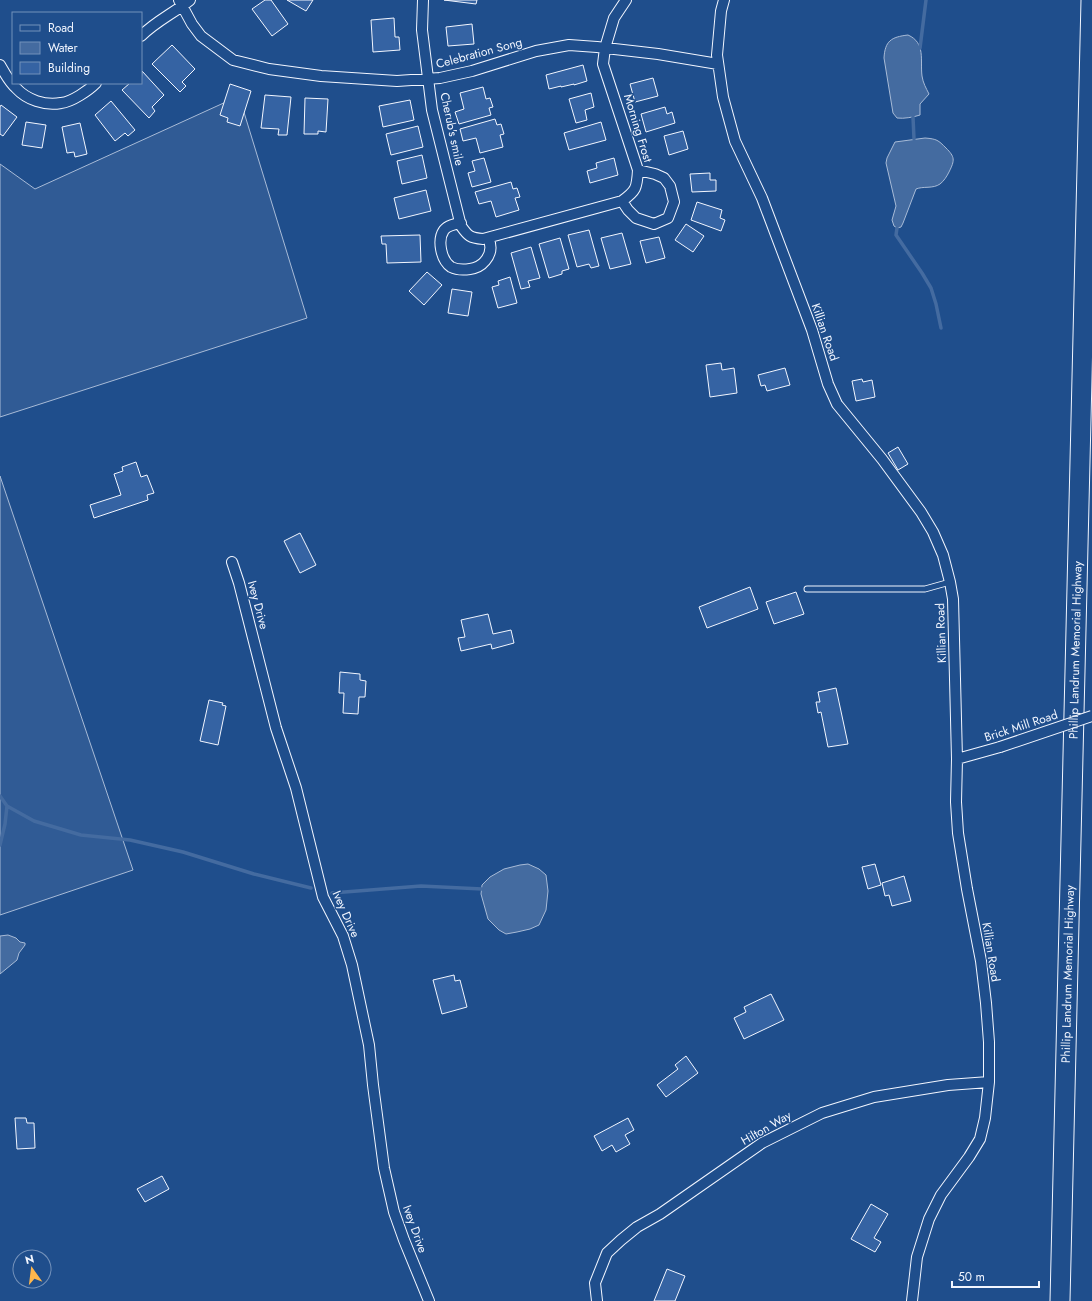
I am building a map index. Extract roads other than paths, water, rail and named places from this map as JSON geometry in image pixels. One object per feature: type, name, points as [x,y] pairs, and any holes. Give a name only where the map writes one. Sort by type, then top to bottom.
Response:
[{"type":"highway","name":"Phillip Landrum Memorial Highway","points":[[1060,1301],[1091,0]]},
{"type":"street","name":"Cherub's smile","points":[[423,0],[422,30],[432,110],[460,223],[468,236],[475,239],[488,238]]},
{"type":"street","name":"Morning Frost","points":[[622,200],[633,192],[638,180],[638,170],[603,64],[614,18],[626,0]]},
{"type":"street","name":"Killian Road","points":[[724,0],[721,11],[717,55],[723,97],[735,141],[762,198],[812,330],[828,384],[837,404],[882,459],[921,512],[933,532],[943,555],[953,599],[957,759],[956,802],[958,832],[981,961],[989,1034],[990,1082],[985,1118],[980,1139],[969,1157],[941,1195],[929,1219],[918,1257],[912,1301]]},
{"type":"street","name":"Celebration Song","points":[[184,2],[192,24],[201,36],[233,60],[269,69],[321,76],[397,81],[440,78],[472,71],[536,52],[569,45],[658,54],[718,64]]},
{"type":"street","points":[[142,35],[184,2]]},
{"type":"street","points":[[0,65],[12,83]]},
{"type":"street","points":[[12,84],[15,88],[30,99],[48,104],[63,104],[75,98],[95,84]]},
{"type":"street","points":[[460,223],[452,224],[444,230],[441,240],[444,258],[451,267],[463,270],[481,266],[487,258],[490,250],[491,244],[488,238],[622,200],[628,210],[636,218],[654,224],[668,218],[674,202],[670,186],[664,178],[638,170]]},
{"type":"street","name":"Ivey Drive","points":[[232,562],[239,583],[276,728],[296,788],[323,897],[343,936],[352,965],[369,1045],[384,1168],[394,1212],[429,1301]]},
{"type":"street","name":"Brick Mill Road","points":[[957,759],[1000,747],[1092,716]]},
{"type":"street","name":"Hilton Way","points":[[597,1301],[594,1283],[607,1253],[637,1227],[660,1214],[762,1143],[822,1112],[874,1097],[948,1085],[990,1082]]},
{"type":"lane","points":[[807,589],[925,589],[950,582]]},
{"type":"water","points":[[908,35],[914,38],[920,47],[922,79],[929,94],[920,104],[920,115],[909,118],[897,118],[893,113],[884,58],[886,48],[890,41],[897,37]]},
{"type":"water","points":[[925,138],[935,139],[943,145],[952,156],[953,162],[949,172],[940,184],[937,186],[916,189],[903,223],[901,227],[897,228],[894,226],[892,220],[896,206],[886,163],[887,158],[895,142]]},
{"type":"water","points":[[528,864],[539,869],[546,875],[548,891],[546,910],[539,925],[530,929],[506,934],[499,930],[488,919],[481,894],[482,885],[490,877],[504,869]]},
{"type":"water","points":[[8,935],[16,938],[20,942],[25,943],[25,945],[19,953],[17,960],[0,974],[0,936]]},
{"type":"waterway","points":[[920,48],[926,0]]},
{"type":"waterway","points":[[913,117],[914,139]]},
{"type":"waterway","points":[[897,228],[896,235],[931,288],[941,328]]},
{"type":"waterway","points":[[0,796],[7,806],[34,821],[81,835],[130,840],[183,852],[254,874],[311,888]]},
{"type":"waterway","points":[[0,845],[5,824],[7,806]]},
{"type":"waterway","points":[[332,893],[421,886],[482,889]]}]
